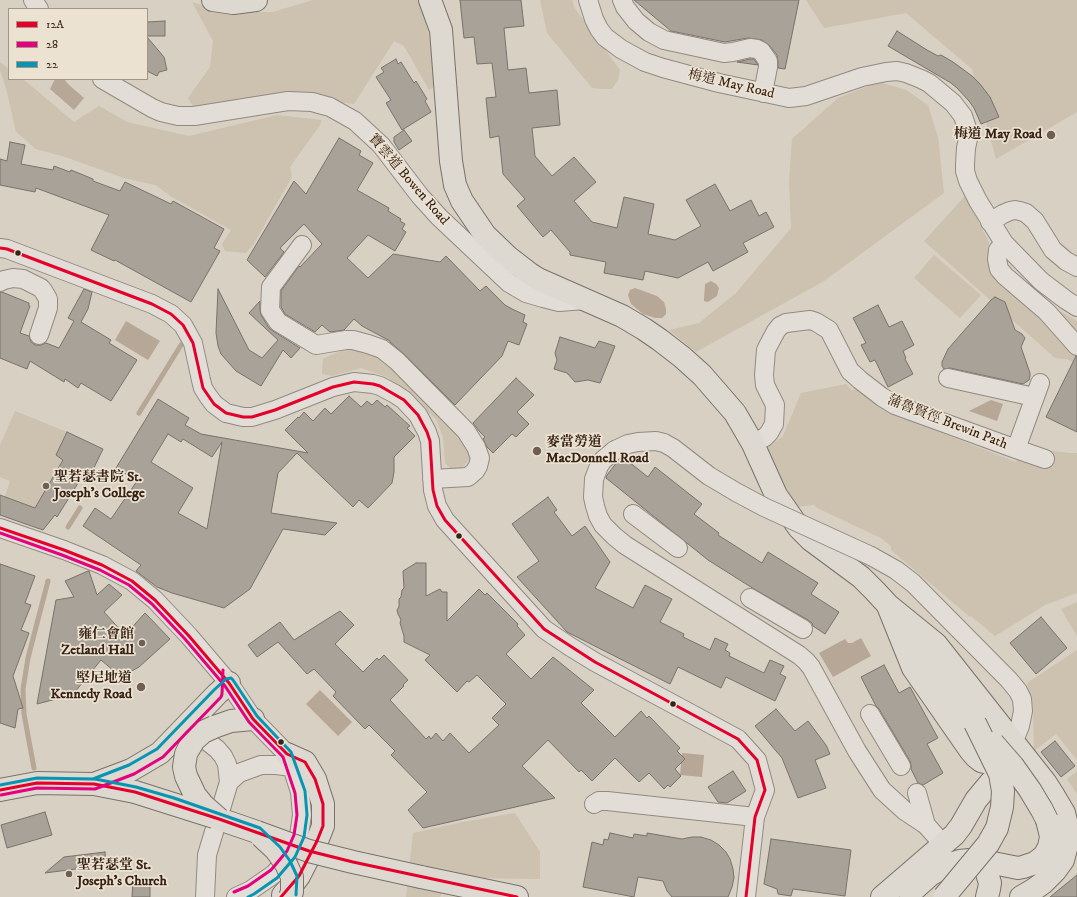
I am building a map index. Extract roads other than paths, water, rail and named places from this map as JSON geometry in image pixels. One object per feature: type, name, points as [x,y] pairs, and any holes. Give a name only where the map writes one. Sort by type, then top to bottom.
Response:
[{"type":"main road","points":[[213,0],[233,3],[256,0]]},
{"type":"main road","points":[[430,0],[441,30],[451,161],[456,185],[462,201],[485,235],[508,257],[538,279],[622,316],[660,340],[702,375],[735,413],[753,444],[776,495],[799,528],[811,540],[861,577],[888,605],[975,723],[1018,772],[1047,820],[1051,837],[1049,847],[1044,856],[1035,863],[1018,868],[988,862],[947,865],[930,875],[906,897]]},
{"type":"main road","points":[[888,605],[936,644],[1034,769],[1062,808],[1066,821],[1068,837],[1063,860],[1055,872],[1043,883],[1021,897]]},
{"type":"main road","points":[[888,605],[913,668],[976,757],[981,761],[990,761],[1001,755],[1013,743]]},
{"type":"main road","points":[[94,784],[131,770],[160,753],[180,733],[222,682]]},
{"type":"main road","points":[[219,819],[203,805],[195,795],[187,780],[184,767],[186,754],[190,745],[203,732],[231,721],[253,719]]},
{"type":"main road","points":[[944,897],[988,844],[997,828],[1002,807],[1003,791],[1000,774],[975,723]]},
{"type":"main road","points":[[970,750],[978,770],[976,800]]},
{"type":"main road","points":[[281,897],[299,876],[323,826],[323,804],[315,779],[305,762],[290,760]]},
{"type":"main road","points":[[882,897],[943,844],[961,826],[976,800],[991,782],[1004,773],[1020,768],[1034,769]]},
{"type":"main road","points":[[0,790],[37,783],[94,784],[135,792],[219,819],[309,851],[421,878],[517,897]]},
{"type":"main road","points":[[257,832],[276,850],[286,864],[292,877],[292,892],[290,897]]},
{"type":"main road","points":[[974,864],[1001,878],[1011,881],[1028,880],[1055,872]]},
{"type":"main road","points":[[974,864],[990,883],[987,897]]},
{"type":"street","name":"梅道 May Road","points":[[588,0],[599,30],[605,37],[633,56],[646,62],[680,73],[789,98],[814,94],[878,73],[897,71],[906,72],[928,83],[946,96],[963,116],[968,131],[965,171],[968,181],[990,222],[1004,243],[1041,281],[1066,300],[1077,306]]},
{"type":"street","points":[[622,0],[625,7],[636,21],[649,32],[664,40],[724,53],[750,48],[761,51],[768,61],[763,93]]},
{"type":"street","name":"寶雲道 Bowen Road","points":[[104,80],[152,108],[169,115],[194,116],[288,101],[312,102],[330,108],[355,121],[381,145],[425,201],[460,237],[509,283],[526,293],[559,302],[588,300]]},
{"type":"street","points":[[990,222],[1010,211],[1020,210],[1026,213],[1035,221],[1053,250],[1066,261],[1077,267]]},
{"type":"street","points":[[1004,243],[998,250],[997,260],[999,269],[1005,276],[1048,312],[1077,346]]},
{"type":"street","points":[[302,245],[271,287],[270,310],[278,322],[316,346],[353,340],[382,350],[397,361],[466,432],[476,447],[480,458],[475,471],[468,477],[433,484]]},
{"type":"street","points":[[0,248],[7,249],[152,304],[171,314],[183,325],[193,343],[203,388],[214,404],[226,413],[243,417],[252,417],[275,410],[333,387],[354,382],[373,384],[388,389],[408,404],[424,424],[430,441],[433,484],[437,506],[445,520],[544,629],[595,662],[738,739],[757,760],[765,790],[755,818],[746,897]]},
{"type":"street","points":[[0,282],[13,278],[23,279],[41,288],[44,292],[48,298],[48,308],[39,335]]},
{"type":"street","name":"蒲魯賢徑 Brewin Path","points":[[753,444],[765,437],[774,424],[775,405],[765,380],[766,350],[780,326],[786,323],[810,320],[829,330],[850,371],[870,389],[882,397],[896,405],[1045,459]]},
{"type":"street","points":[[948,378],[1037,390],[1016,449]]},
{"type":"street","points":[[943,844],[926,825],[905,811],[882,790],[857,751],[811,667],[806,661],[799,655],[638,553],[614,536],[603,525],[595,506],[593,486],[596,472],[603,460],[615,450],[628,444],[656,441],[664,443],[677,451],[709,476],[736,492],[764,507],[871,556],[896,570],[913,583],[1009,680],[1018,691],[1022,699],[1023,711],[1020,726],[1013,743]]},
{"type":"street","points":[[633,514],[678,548]]},
{"type":"street","points":[[0,528],[70,552],[102,565],[132,581],[155,600],[189,636],[222,682],[290,760],[300,792],[302,815],[299,836],[291,854],[274,874],[251,890],[236,897]]},
{"type":"street","points":[[638,553],[655,530]]},
{"type":"street","points":[[750,598],[803,629]]},
{"type":"street","points":[[764,633],[776,614]]},
{"type":"street","points":[[870,714],[901,766]]},
{"type":"street","points":[[180,733],[194,735],[208,742],[217,749],[227,764],[229,782],[207,855],[205,897]]},
{"type":"street","points":[[857,751],[882,735]]},
{"type":"street","points":[[229,782],[239,773],[261,764],[276,765],[290,760]]},
{"type":"street","points":[[917,793],[926,825]]},
{"type":"street","points":[[594,804],[599,801],[607,801],[755,818]]},
{"type":"waterway","points":[[139,413],[181,345]]},
{"type":"waterway","points":[[68,527],[80,508]]},
{"type":"waterway","points":[[34,768],[24,714],[23,689],[28,658],[48,581]]},
{"type":"place","name":"梅道 May Road","points":[[1051,135]]},
{"type":"place","name":"麥當勞道 MacDonnell Road","points":[[537,451]]},
{"type":"place","name":"聖若瑟書院 St. Joseph's College","points":[[46,486]]},
{"type":"place","name":"雍仁會館 Zetland Hall","points":[[142,643]]},
{"type":"place","name":"堅尼地道 Kennedy Road","points":[[141,687]]},
{"type":"place","name":"聖若瑟堂 St. Joseph's Church","points":[[69,874]]}]
